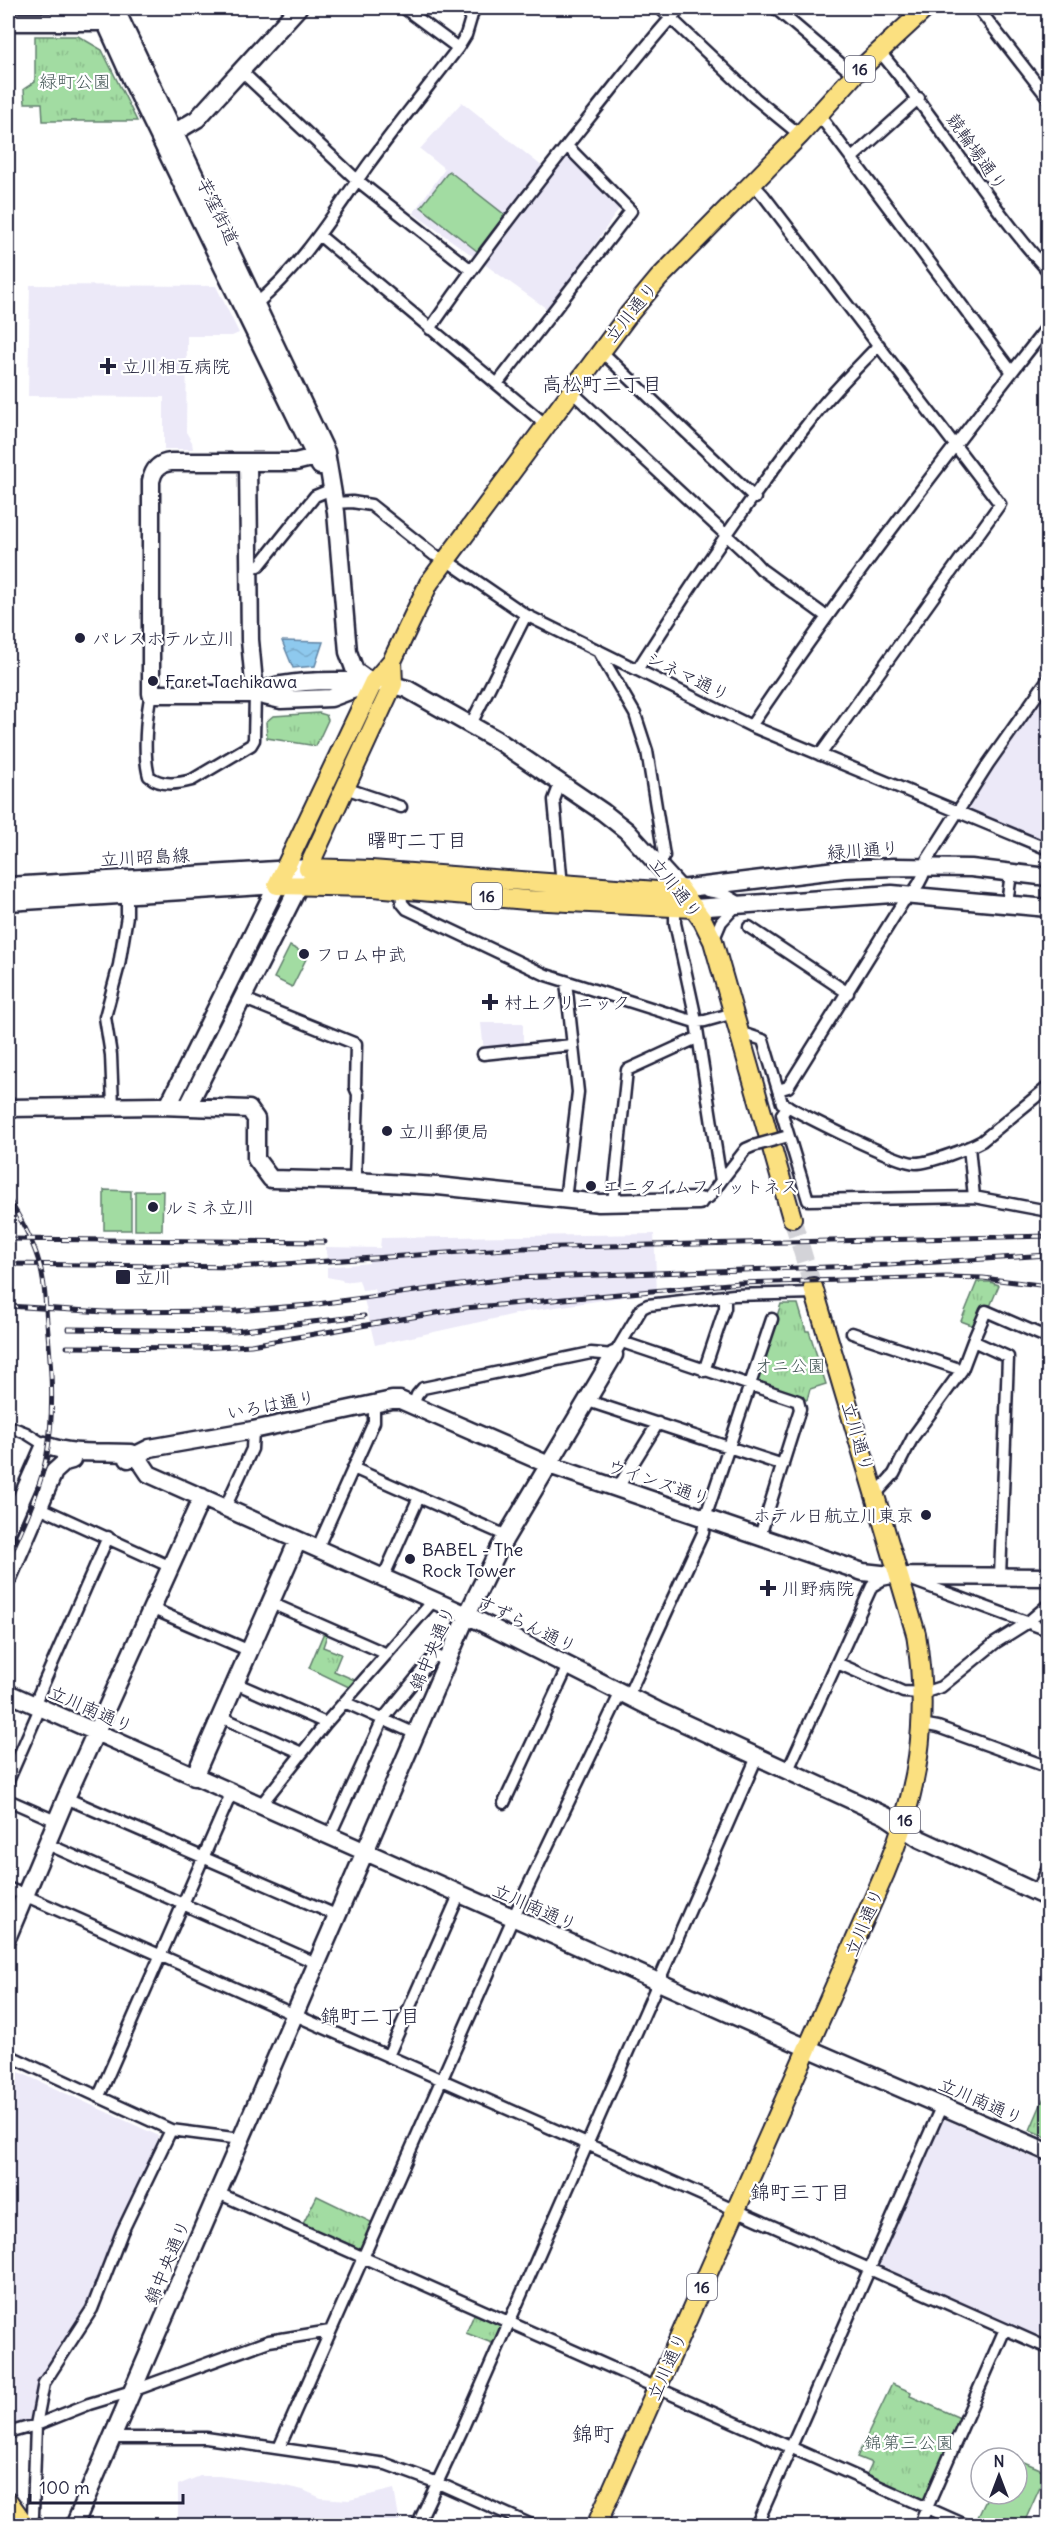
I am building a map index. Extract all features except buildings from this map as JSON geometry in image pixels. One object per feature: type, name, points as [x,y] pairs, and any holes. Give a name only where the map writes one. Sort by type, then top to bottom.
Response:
[{"type":"main road","name":"立川通り","points":[[392,661],[429,583],[601,351],[659,278],[753,184],[854,75],[923,8]]},
{"type":"main road","name":"16","points":[[277,885],[373,683],[392,661]]},
{"type":"main road","name":"16","points":[[303,877],[393,684],[392,661]]},
{"type":"main road","name":"16","points":[[277,885],[303,877],[371,870],[675,908],[694,908]]},
{"type":"main road","name":"16","points":[[303,877],[401,891],[564,893],[680,889]]},
{"type":"main road","name":"立川通り","points":[[680,889],[713,941],[792,1218]]},
{"type":"main road","name":"立川通り","points":[[596,2526],[808,2049],[903,1826],[916,1778],[923,1694],[916,1634],[814,1290]]},
{"type":"main road","points":[[8,2501],[28,2526]]},
{"type":"street","points":[[168,136],[197,119],[298,8]]},
{"type":"street","points":[[404,8],[458,48]]},
{"type":"street","points":[[256,304],[271,292],[319,235],[394,129],[458,48],[466,35],[474,8]]},
{"type":"street","points":[[660,8],[755,98],[800,135]]},
{"type":"street","points":[[430,329],[471,270],[647,42],[680,8]]},
{"type":"street","points":[[775,8],[854,75]]},
{"type":"street","points":[[978,8],[1048,98]]},
{"type":"street","name":"芋窪街道","points":[[101,15],[168,136],[256,304],[307,425]]},
{"type":"street","points":[[8,22],[119,15]]},
{"type":"street","name":"芋窪街道","points":[[119,15],[168,136],[307,425]]},
{"type":"street","name":"競輪場通り","points":[[879,51],[919,98],[991,202],[1048,271]]},
{"type":"street","points":[[241,71],[357,180],[471,270]]},
{"type":"street","points":[[852,158],[919,98]]},
{"type":"street","points":[[819,115],[1012,372]]},
{"type":"street","points":[[497,384],[631,211],[567,146]]},
{"type":"street","points":[[753,184],[771,204],[1000,504],[820,755]]},
{"type":"street","points":[[319,235],[540,418],[544,429]]},
{"type":"street","points":[[752,726],[902,514],[1048,326]]},
{"type":"street","points":[[637,670],[726,536],[818,411],[879,345]]},
{"type":"street","points":[[601,351],[755,498]]},
{"type":"street","points":[[571,391],[752,558],[761,569],[827,617]]},
{"type":"street","points":[[307,425],[320,454],[332,491],[348,652],[356,671],[373,683]]},
{"type":"street","points":[[248,463],[250,640],[255,694],[254,740],[251,745],[192,780],[182,783],[160,782],[149,776],[147,764],[147,710],[151,694],[152,475],[161,464],[171,462],[295,462],[320,454]]},
{"type":"street","points":[[249,567],[259,566],[315,496],[332,491]]},
{"type":"street","name":"シネマ通り","points":[[332,491],[371,505],[434,555],[446,560],[526,615],[752,726],[1048,849]]},
{"type":"street","points":[[471,724],[526,615]]},
{"type":"street","points":[[597,650],[634,714],[647,751],[664,856],[660,865]]},
{"type":"street","points":[[778,1090],[788,1087],[903,902],[913,895],[927,860],[956,812],[1048,679]]},
{"type":"street","points":[[151,694],[255,694],[281,685],[330,682],[393,684]]},
{"type":"street","name":"立川通り","points":[[393,684],[407,689],[471,724],[627,831],[680,889]]},
{"type":"street","points":[[560,784],[554,800],[564,893]]},
{"type":"street","points":[[345,788],[401,807]]},
{"type":"street","name":"緑川通り","points":[[680,889],[844,869],[926,866],[1048,877]]},
{"type":"street","name":"立川昭島線","points":[[8,886],[285,869],[303,877]]},
{"type":"street","points":[[1007,904],[1011,873]]},
{"type":"street","points":[[188,1106],[303,877]]},
{"type":"street","points":[[168,1106],[277,885]]},
{"type":"street","name":"立川昭島線","points":[[8,902],[277,885]]},
{"type":"street","points":[[680,889],[726,894],[740,906]]},
{"type":"street","points":[[401,891],[402,903],[407,909],[566,982],[695,1022],[734,1013]]},
{"type":"street","points":[[113,1106],[111,1055],[105,1017],[119,965],[127,916],[127,894]]},
{"type":"street","points":[[694,908],[828,898],[913,895],[1048,908]]},
{"type":"street","points":[[713,941],[722,922],[740,906]]},
{"type":"street","points":[[675,908],[675,923],[695,1022],[721,1181]]},
{"type":"street","points":[[748,927],[848,993]]},
{"type":"street","points":[[565,1200],[578,1103],[566,982]]},
{"type":"street","points":[[242,998],[356,1044],[355,1087],[358,1094],[355,1181]]},
{"type":"street","points":[[739,1032],[763,1040],[782,1102],[900,1160],[917,1163],[982,1141],[1047,1090]]},
{"type":"street","points":[[613,1203],[627,1070],[697,1038]]},
{"type":"street","points":[[483,1054],[572,1045]]},
{"type":"street","points":[[8,1108],[113,1106],[244,1108],[253,1112],[257,1123],[256,1159],[271,1179],[438,1186],[613,1203],[699,1201],[709,1197],[747,1149],[787,1136]]},
{"type":"street","points":[[788,1106],[782,1114],[808,1200],[974,1197],[1048,1211]]},
{"type":"street","points":[[969,1147],[974,1197]]},
{"type":"street","points":[[618,1349],[642,1308],[648,1305],[725,1298],[734,1295],[814,1290]]},
{"type":"street","points":[[704,1371],[725,1308],[725,1298]]},
{"type":"street","points":[[874,1496],[894,1474],[913,1437],[962,1370],[986,1311],[1048,1338]]},
{"type":"street","points":[[279,2448],[513,1918],[703,1533],[705,1518],[772,1318]]},
{"type":"street","points":[[852,1333],[962,1370]]},
{"type":"street","points":[[973,1341],[1008,1356],[1000,1576]]},
{"type":"street","points":[[413,1405],[423,1388],[618,1349],[704,1371],[798,1401],[800,1409],[760,1536]]},
{"type":"street","name":"錦中央通り","points":[[74,2526],[467,1615],[507,1536],[618,1349]]},
{"type":"street","name":"いろは通り","points":[[137,1456],[150,1448],[253,1430],[392,1400],[413,1405]]},
{"type":"street","points":[[588,1401],[783,1465]]},
{"type":"street","points":[[317,1549],[374,1422],[374,1404]]},
{"type":"street","name":"ウインズ通り","points":[[413,1405],[549,1465],[863,1572],[900,1576],[1048,1577]]},
{"type":"street","points":[[619,1489],[622,1480],[657,1423]]},
{"type":"street","points":[[8,1426],[26,1433],[61,1457],[72,1460],[118,1460],[137,1456]]},
{"type":"street","points":[[225,1508],[252,1449],[253,1430]]},
{"type":"street","points":[[45,1445],[64,1452],[131,1453],[137,1456]]},
{"type":"street","points":[[8,1529],[45,1445]]},
{"type":"street","name":"すずらん通り","points":[[137,1456],[149,1474],[467,1615],[625,1694],[903,1826],[920,1839],[1043,1896]]},
{"type":"street","points":[[8,1578],[54,1472],[65,1462],[72,1460]]},
{"type":"street","points":[[353,1468],[507,1536]]},
{"type":"street","points":[[8,1936],[66,1798],[202,1497]]},
{"type":"street","points":[[383,1578],[419,1497]]},
{"type":"street","points":[[39,1507],[171,1567]]},
{"type":"street","points":[[8,1781],[108,1537]]},
{"type":"street","points":[[194,1777],[298,1540]]},
{"type":"street","points":[[787,1772],[872,1586],[882,1580],[900,1576],[1048,1630]]},
{"type":"street","points":[[260,1806],[326,1723],[434,1600]]},
{"type":"street","points":[[271,1603],[387,1654]]},
{"type":"street","points":[[837,1663],[903,1692],[923,1694],[941,1687],[995,1643],[1027,1623],[1048,1605]]},
{"type":"street","points":[[153,1609],[250,1651]]},
{"type":"street","points":[[329,1838],[383,1719],[435,1655],[447,1661]]},
{"type":"street","points":[[504,1803],[568,1666]]},
{"type":"street","points":[[236,1683],[326,1723]]},
{"type":"street","name":"立川南通り","points":[[8,1694],[808,2049],[1048,2152]]},
{"type":"street","points":[[344,1702],[416,1734]]},
{"type":"street","points":[[221,1717],[302,1753]]},
{"type":"street","points":[[922,1724],[938,1727],[1048,1767]]},
{"type":"street","points":[[417,2526],[589,2143],[657,1982],[757,1757]]},
{"type":"street","points":[[99,2096],[231,1794]]},
{"type":"street","points":[[66,1798],[336,1915]]},
{"type":"street","points":[[8,1800],[56,1821]]},
{"type":"street","points":[[47,1844],[316,1963]]},
{"type":"street","points":[[1043,1896],[1048,1867]]},
{"type":"street","points":[[8,1888],[589,2143],[736,2211],[1048,2348]]},
{"type":"street","points":[[388,2056],[459,1895]]},
{"type":"street","points":[[8,2055],[171,2130],[241,2139]]},
{"type":"street","points":[[756,2526],[942,2105]]},
{"type":"street","points":[[28,2526],[33,2515],[36,2425],[44,2383],[92,2309],[122,2232],[171,2130]]},
{"type":"street","points":[[218,2193],[968,2526]]},
{"type":"street","points":[[919,2526],[1005,2329]]},
{"type":"street","points":[[8,2433],[268,2341],[330,2331]]},
{"type":"street","points":[[112,2438],[206,2439],[386,2464],[438,2483],[534,2526]]},
{"type":"shaded area","points":[[462,102],[549,172],[566,153],[620,207],[550,311],[413,213],[445,169],[420,149]]},
{"type":"shaded area","name":"立川相互病院","points":[[30,285],[216,286],[239,333],[232,336],[187,336],[186,432],[193,449],[164,449],[164,397],[28,396]]},
{"type":"shaded area","points":[[1048,689],[1048,843],[963,808]]},
{"type":"shaded area","points":[[481,1023],[523,1023],[523,1048],[484,1052]]},
{"type":"shaded area","points":[[654,1234],[657,1292],[529,1311],[375,1345],[363,1295],[376,1293],[375,1289],[362,1290],[359,1280],[343,1282],[327,1277],[327,1267],[369,1263],[369,1260],[327,1263],[326,1247],[380,1248],[381,1238]]},
{"type":"shaded area","points":[[8,2067],[159,2136],[82,2319],[49,2362],[37,2384],[29,2421],[8,2425]]},
{"type":"shaded area","points":[[942,2118],[1048,2164],[1048,2313],[1038,2337],[870,2270]]},
{"type":"shaded area","points":[[200,2476],[219,2476],[276,2484],[303,2490],[321,2498],[349,2500],[394,2489],[400,2525],[178,2525],[178,2485]]},
{"type":"green space","name":"緑町公園","points":[[35,36],[78,36],[102,50],[137,121],[43,121],[42,103],[25,103],[24,89],[35,82]]},
{"type":"green space","points":[[449,171],[505,215],[477,251],[421,207]]},
{"type":"green space","points":[[319,713],[326,715],[328,720],[316,746],[267,738],[266,722],[273,716]]},
{"type":"green space","points":[[290,946],[308,955],[292,987],[274,978]]},
{"type":"green space","points":[[236,981],[242,983],[187,1088],[186,1087]]},
{"type":"green space","points":[[104,1190],[131,1191],[131,1230],[104,1230]]},
{"type":"green space","points":[[135,1191],[163,1191],[162,1230],[135,1230]]},
{"type":"green space","points":[[977,1282],[999,1285],[989,1309],[977,1327],[961,1321]]},
{"type":"green space","name":"オニ公園","points":[[781,1304],[798,1304],[826,1384],[810,1389],[807,1400],[756,1384],[755,1381]]},
{"type":"green space","points":[[325,1630],[328,1632],[323,1647],[341,1654],[334,1671],[357,1681],[351,1688],[309,1668]]},
{"type":"green space","points":[[1048,2088],[1048,2138],[1030,2130]]},
{"type":"green space","points":[[317,2196],[373,2223],[359,2253],[302,2226]]},
{"type":"green space","points":[[476,2310],[507,2323],[497,2345],[466,2333]]},
{"type":"green space","name":"錦第三公園","points":[[892,2384],[911,2392],[910,2396],[962,2419],[925,2502],[865,2478],[872,2463],[857,2457]]},
{"type":"green space","points":[[1029,2464],[1047,2472],[1023,2525],[992,2525],[977,2519],[983,2506],[1029,2506]]},
{"type":"water","points":[[282,641],[323,642],[315,666],[293,668]]},
{"type":"tunnel","points":[[792,1218],[813,1287]]},
{"type":"railway","points":[[8,1198],[32,1243],[42,1274],[52,1388],[49,1438],[44,1468],[8,1560]]},
{"type":"railway","points":[[8,1264],[238,1267],[522,1248],[1048,1236]]},
{"type":"railway","points":[[8,1239],[325,1242]]},
{"type":"railway","points":[[8,1306],[105,1312],[236,1311],[310,1305],[513,1278],[888,1265],[1048,1255]]},
{"type":"railway","points":[[67,1347],[202,1348],[251,1345],[465,1308],[740,1283],[947,1277],[983,1278],[1048,1286]]},
{"type":"railway","points":[[68,1329],[235,1331],[364,1316]]},
{"type":"place","name":"立川相互病院","points":[[108,366]]},
{"type":"place","name":"パレスホテル立川","points":[[80,638]]},
{"type":"place","name":"Faret Tachikawa","points":[[153,681]]},
{"type":"place","name":"フロム中武","points":[[304,954]]},
{"type":"place","name":"村上クリニック","points":[[490,1002]]},
{"type":"place","name":"立川郵便局","points":[[387,1131]]},
{"type":"place","name":"エニタイムフィットネス","points":[[591,1186]]},
{"type":"place","name":"ルミネ立川","points":[[153,1207]]},
{"type":"place","name":"立川","points":[[123,1277]]},
{"type":"place","name":"ホテル日航立川東京","points":[[926,1515]]},
{"type":"place","name":"BABEL - The Rock Tower","points":[[410,1559]]},
{"type":"place","name":"川野病院","points":[[768,1588]]},
{"type":"district","name":"高松町三丁目","points":[[602,383]]},
{"type":"district","name":"曙町二丁目","points":[[417,839]]},
{"type":"district","name":"錦町二丁目","points":[[370,2015]]},
{"type":"district","name":"錦町三丁目","points":[[800,2191]]},
{"type":"district","name":"錦町","points":[[593,2433]]}]
